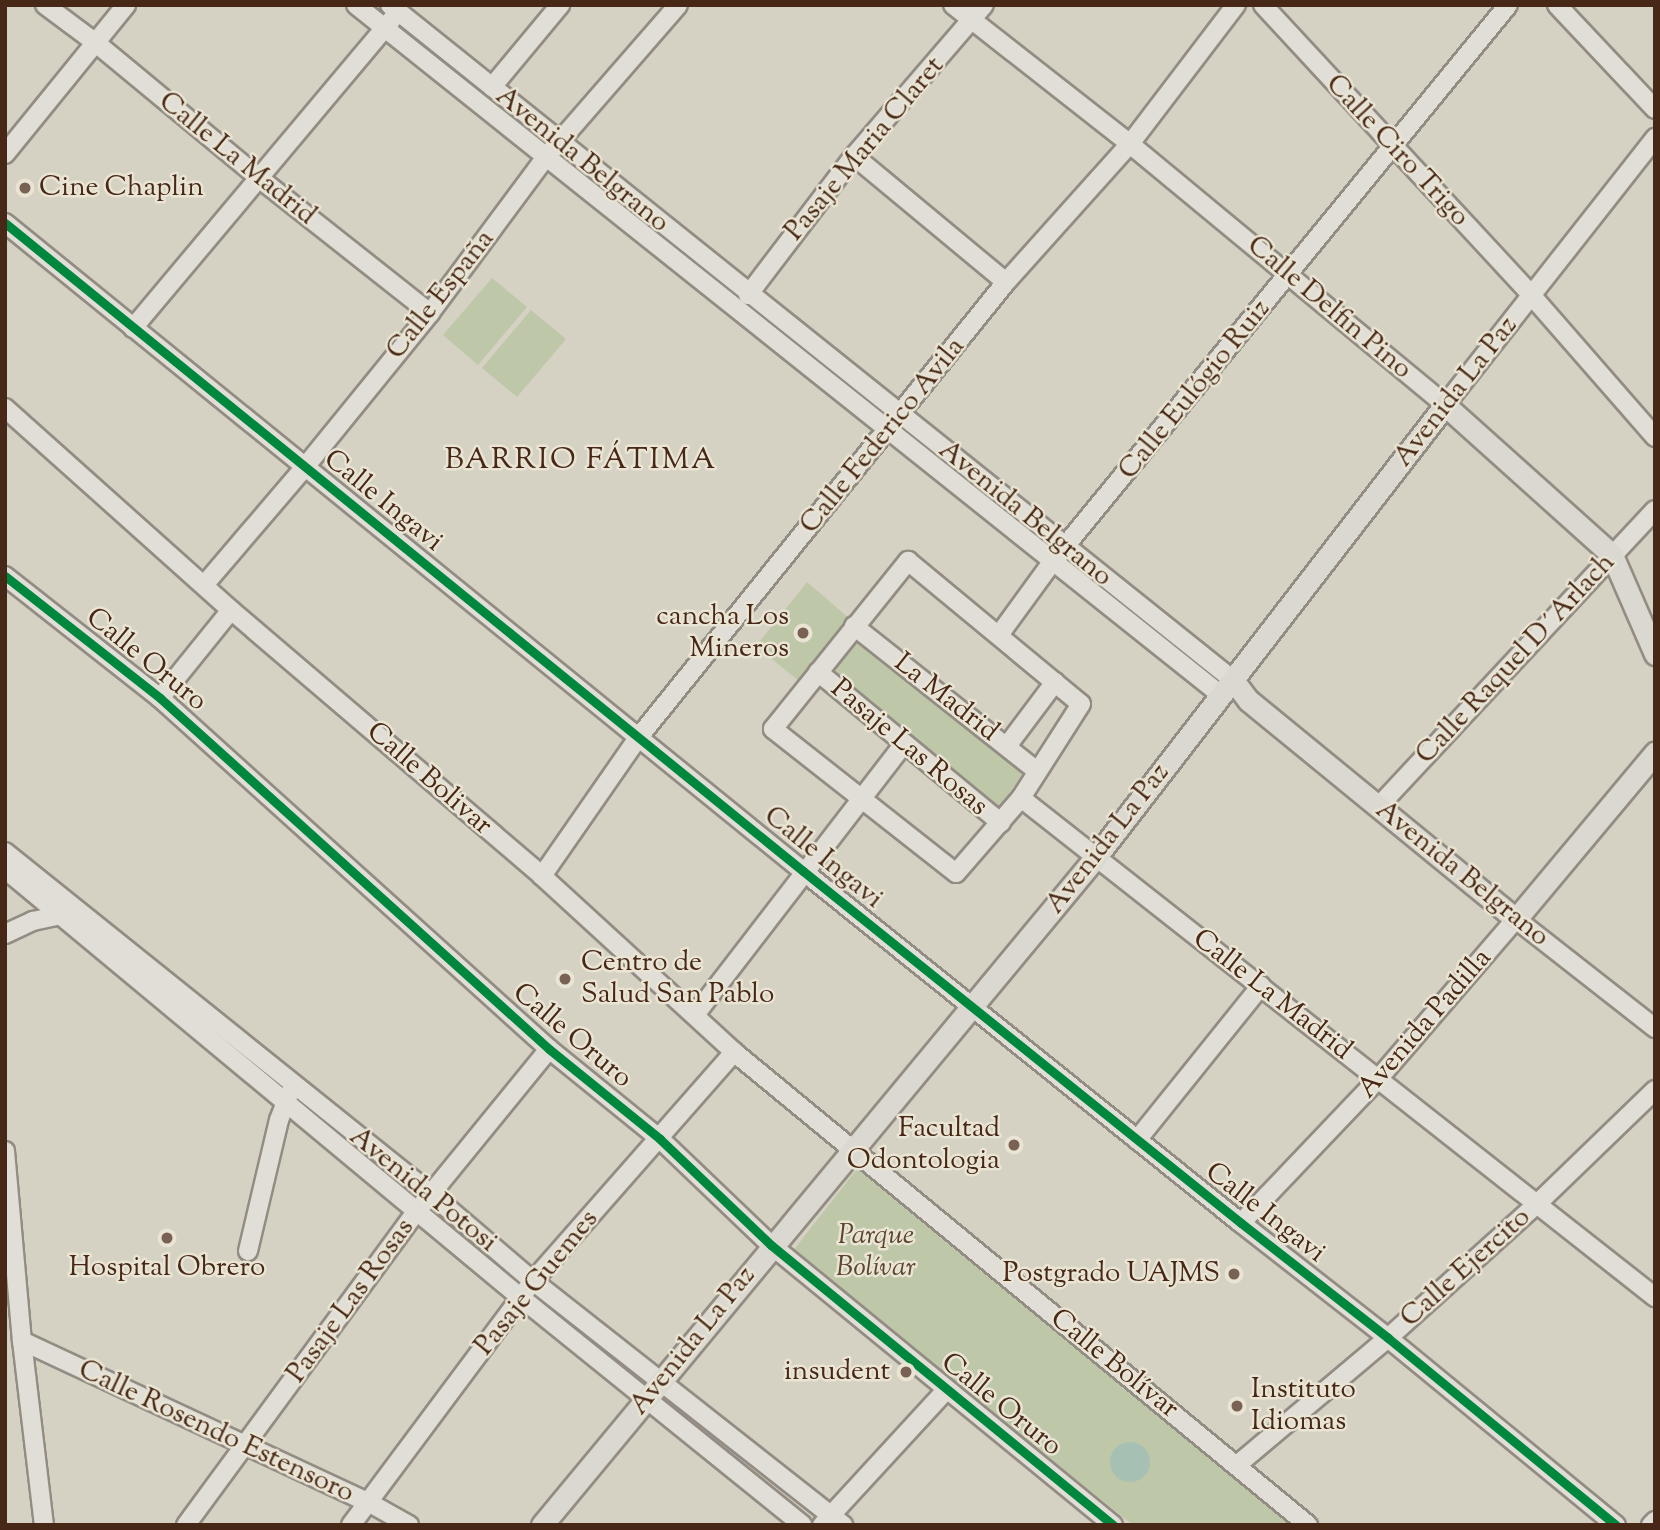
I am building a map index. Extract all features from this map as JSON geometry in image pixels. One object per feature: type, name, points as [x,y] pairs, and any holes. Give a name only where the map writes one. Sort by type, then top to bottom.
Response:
[{"type":"main road","name":"Calle Delfin Pino","points":[[1446,405],[1612,555],[1655,654]]},
{"type":"main road","name":"Avenida La Paz","points":[[542,1525],[771,1245],[853,1152],[1095,858],[1446,405]]},
{"type":"main road","name":"Avenida Belgrano","points":[[1227,688],[1248,700],[1517,919]]},
{"type":"main road","name":"Avenida Padilla","points":[[1517,919],[1655,753]]},
{"type":"street","name":"Calle La Madrid","points":[[45,5],[96,43],[259,178],[430,313]]},
{"type":"street","points":[[5,154],[126,5]]},
{"type":"street","name":"Avenida Belgrano","points":[[356,5],[1053,561],[1227,688]]},
{"type":"street","points":[[492,87],[560,5]]},
{"type":"street","name":"Calle España","points":[[205,584],[305,467],[430,313],[546,157],[678,5]]},
{"type":"street","name":"Calle Delfin Pino","points":[[953,5],[1130,144],[1446,405]]},
{"type":"street","name":"Pasaje Maria Claret","points":[[748,295],[854,156],[984,5]]},
{"type":"street","name":"Calle Federico Avila","points":[[542,876],[638,738],[1006,282],[1130,144],[1236,5]]},
{"type":"street","name":"Calle Ciro Trigo","points":[[1263,5],[1532,296],[1655,437]]},
{"type":"street","name":"Calle Eulógio Ruiz","points":[[1053,561],[1508,5]]},
{"type":"street","points":[[1557,5],[1655,109]]},
{"type":"street","points":[[133,328],[385,28],[397,7]]},
{"type":"street","name":"Avenida Belgrano","points":[[397,7],[748,295],[1066,547],[1227,688]]},
{"type":"street","name":"Avenida La Paz","points":[[1446,405],[1655,138]]},
{"type":"street","points":[[854,156],[1006,282]]},
{"type":"street","name":"Calle Ingavi","points":[[5,223],[638,738],[1137,1140],[1388,1338],[1616,1525]]},
{"type":"street","name":"Calle Bolivar","points":[[5,408],[232,610],[542,876],[734,1052],[853,1152]]},
{"type":"street","name":"Calle Raquel D´Arlach","points":[[1378,807],[1655,510]]},
{"type":"street","name":"Pasaje Las Rosas","points":[[908,561],[1081,704],[1021,798],[956,873],[773,729],[855,626],[908,561]]},
{"type":"street","points":[[999,635],[1053,561]]},
{"type":"street","name":"Calle Oruro","points":[[5,576],[160,698],[549,1049],[660,1139],[771,1245],[1113,1525]]},
{"type":"street","points":[[160,698],[232,610]]},
{"type":"street","name":"La Madrid","points":[[855,626],[1037,771]]},
{"type":"street","name":"Pasaje Las Rosas","points":[[818,672],[1001,823]]},
{"type":"street","points":[[1007,746],[1055,682]]},
{"type":"street","points":[[695,1015],[803,871],[904,744]]},
{"type":"street","name":"Calle La Madrid","points":[[1021,798],[1655,1297]]},
{"type":"street","name":"Avenida Potosi","points":[[5,852],[67,910],[285,1101],[520,1297],[803,1525]]},
{"type":"street","name":"Avenida Potosi","points":[[5,869],[67,910],[295,1085],[431,1194],[533,1281],[660,1379],[832,1522]]},
{"type":"street","points":[[5,934],[67,910]]},
{"type":"street","name":"Avenida Belgrano","points":[[1517,919],[1655,1028]]},
{"type":"street","name":"Avenida Padilla","points":[[1241,1223],[1379,1078],[1517,919]]},
{"type":"street","points":[[1137,1140],[1261,986]]},
{"type":"street","name":"Pasaje Las Rosas","points":[[186,1525],[417,1211],[549,1049]]},
{"type":"street","name":"Pasaje Guemes","points":[[351,1525],[520,1297],[734,1052]]},
{"type":"street","points":[[248,1251],[285,1101],[295,1085]]},
{"type":"street","name":"Calle Ejercito","points":[[1237,1465],[1388,1338],[1538,1203],[1655,1090]]},
{"type":"street","points":[[5,1151],[22,1341],[44,1525]]},
{"type":"street","name":"Calle Bolívar","points":[[853,1152],[1308,1525]]},
{"type":"street","name":"Calle Rosendo Estensoro","points":[[22,1341],[368,1502],[409,1525]]},
{"type":"street","points":[[832,1522],[946,1390]]},
{"type":"green space","points":[[492,278],[527,307],[478,365],[443,335]]},
{"type":"green space","points":[[531,310],[566,339],[517,397],[482,368]]},
{"type":"green space","name":"cancha Los Mineros","points":[[807,582],[851,620],[799,681],[756,646]]},
{"type":"green space","points":[[855,630],[1024,770],[999,810],[822,672]]},
{"type":"green space","name":"Parque Bolívar","points":[[857,1169],[1290,1525],[1133,1525],[792,1252]]},
{"type":"shaded area","points":[[1130,1442],[1144,1448],[1150,1462],[1144,1476],[1130,1482],[1116,1476],[1110,1462],[1116,1448]]},
{"type":"cycle path","points":[[5,223],[803,871],[1388,1338],[1616,1525]]},
{"type":"cycle path","points":[[5,576],[160,698],[549,1049],[660,1139],[771,1245],[1113,1525]]},
{"type":"place","name":"Cine Chaplin","points":[[25,188]]},
{"type":"place","name":"cancha Los Mineros","points":[[803,633]]},
{"type":"place","name":"Centro de Salud San Pablo","points":[[565,979]]},
{"type":"place","name":"Facultad Odontologia","points":[[1014,1145]]},
{"type":"place","name":"Hospital Obrero","points":[[167,1238]]},
{"type":"place","name":"Postgrado UAJMS","points":[[1234,1274]]},
{"type":"place","name":"insudent","points":[[906,1372]]},
{"type":"place","name":"Instituto Idiomas","points":[[1237,1406]]},
{"type":"district","name":"BARRIO FÁTIMA","points":[[581,461]]}]
